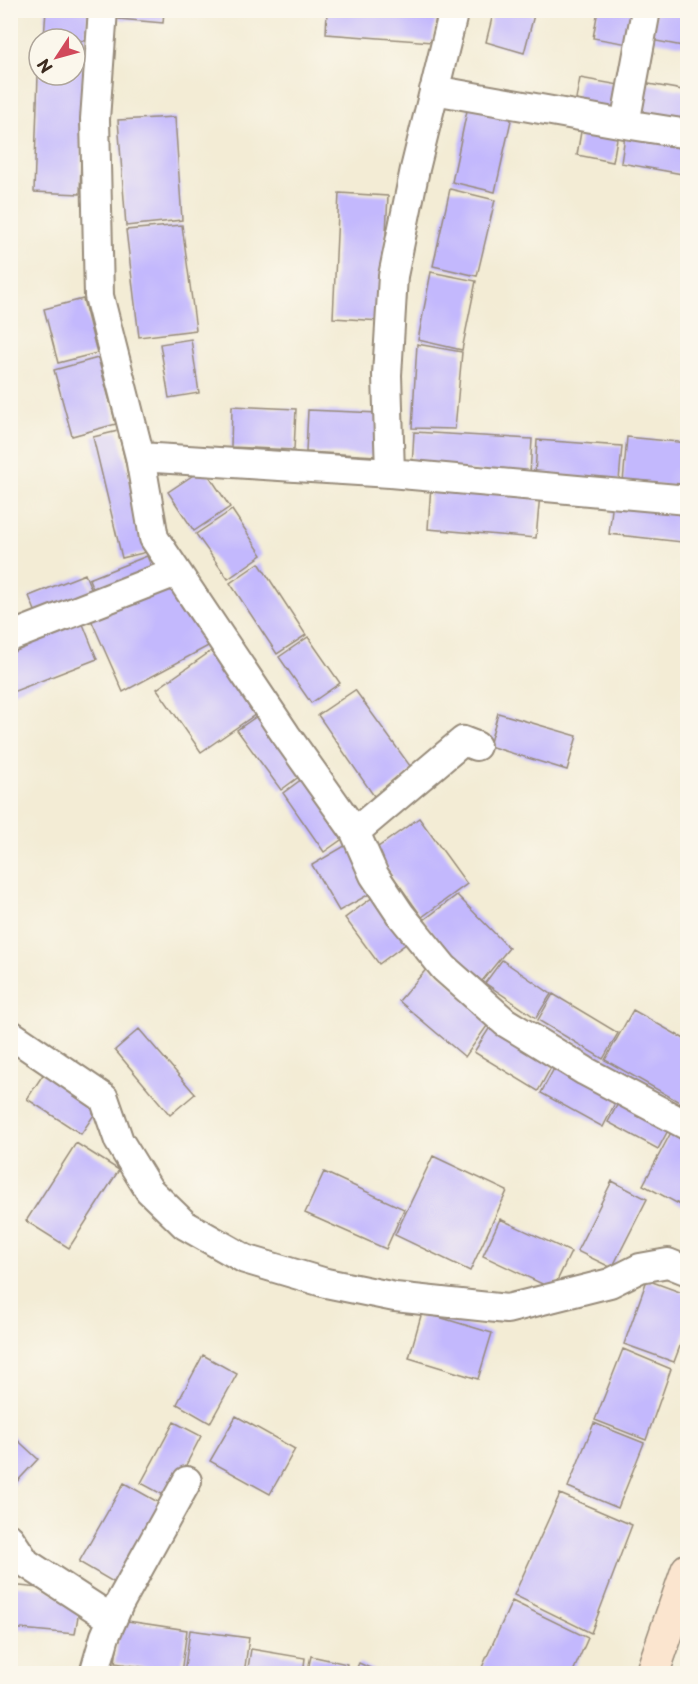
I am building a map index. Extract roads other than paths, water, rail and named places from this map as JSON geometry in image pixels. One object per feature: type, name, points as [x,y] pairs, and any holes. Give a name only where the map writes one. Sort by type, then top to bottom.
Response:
[{"type":"main road","points":[[652,1674],[687,1570]]},
{"type":"street","points":[[103,10],[95,119],[99,296],[140,457],[154,538],[286,735],[355,832],[374,875],[400,914],[444,968],[505,1022],[585,1071],[687,1126]]},
{"type":"street","points":[[390,473],[387,375],[393,276],[415,169],[454,10]]},
{"type":"street","points":[[626,124],[646,10]]},
{"type":"street","points":[[434,90],[687,134]]},
{"type":"street","points":[[140,457],[390,473],[687,500]]},
{"type":"street","points":[[10,637],[176,572]]},
{"type":"street","points":[[355,832],[463,741],[476,746]]},
{"type":"street","points":[[10,1034],[104,1098],[119,1141],[149,1190],[185,1225],[245,1259],[326,1283],[395,1297],[507,1309],[610,1283],[640,1268],[668,1263],[687,1270]]},
{"type":"street","points":[[93,1674],[112,1618],[187,1481]]},
{"type":"street","points":[[10,1539],[26,1563],[112,1618]]}]
